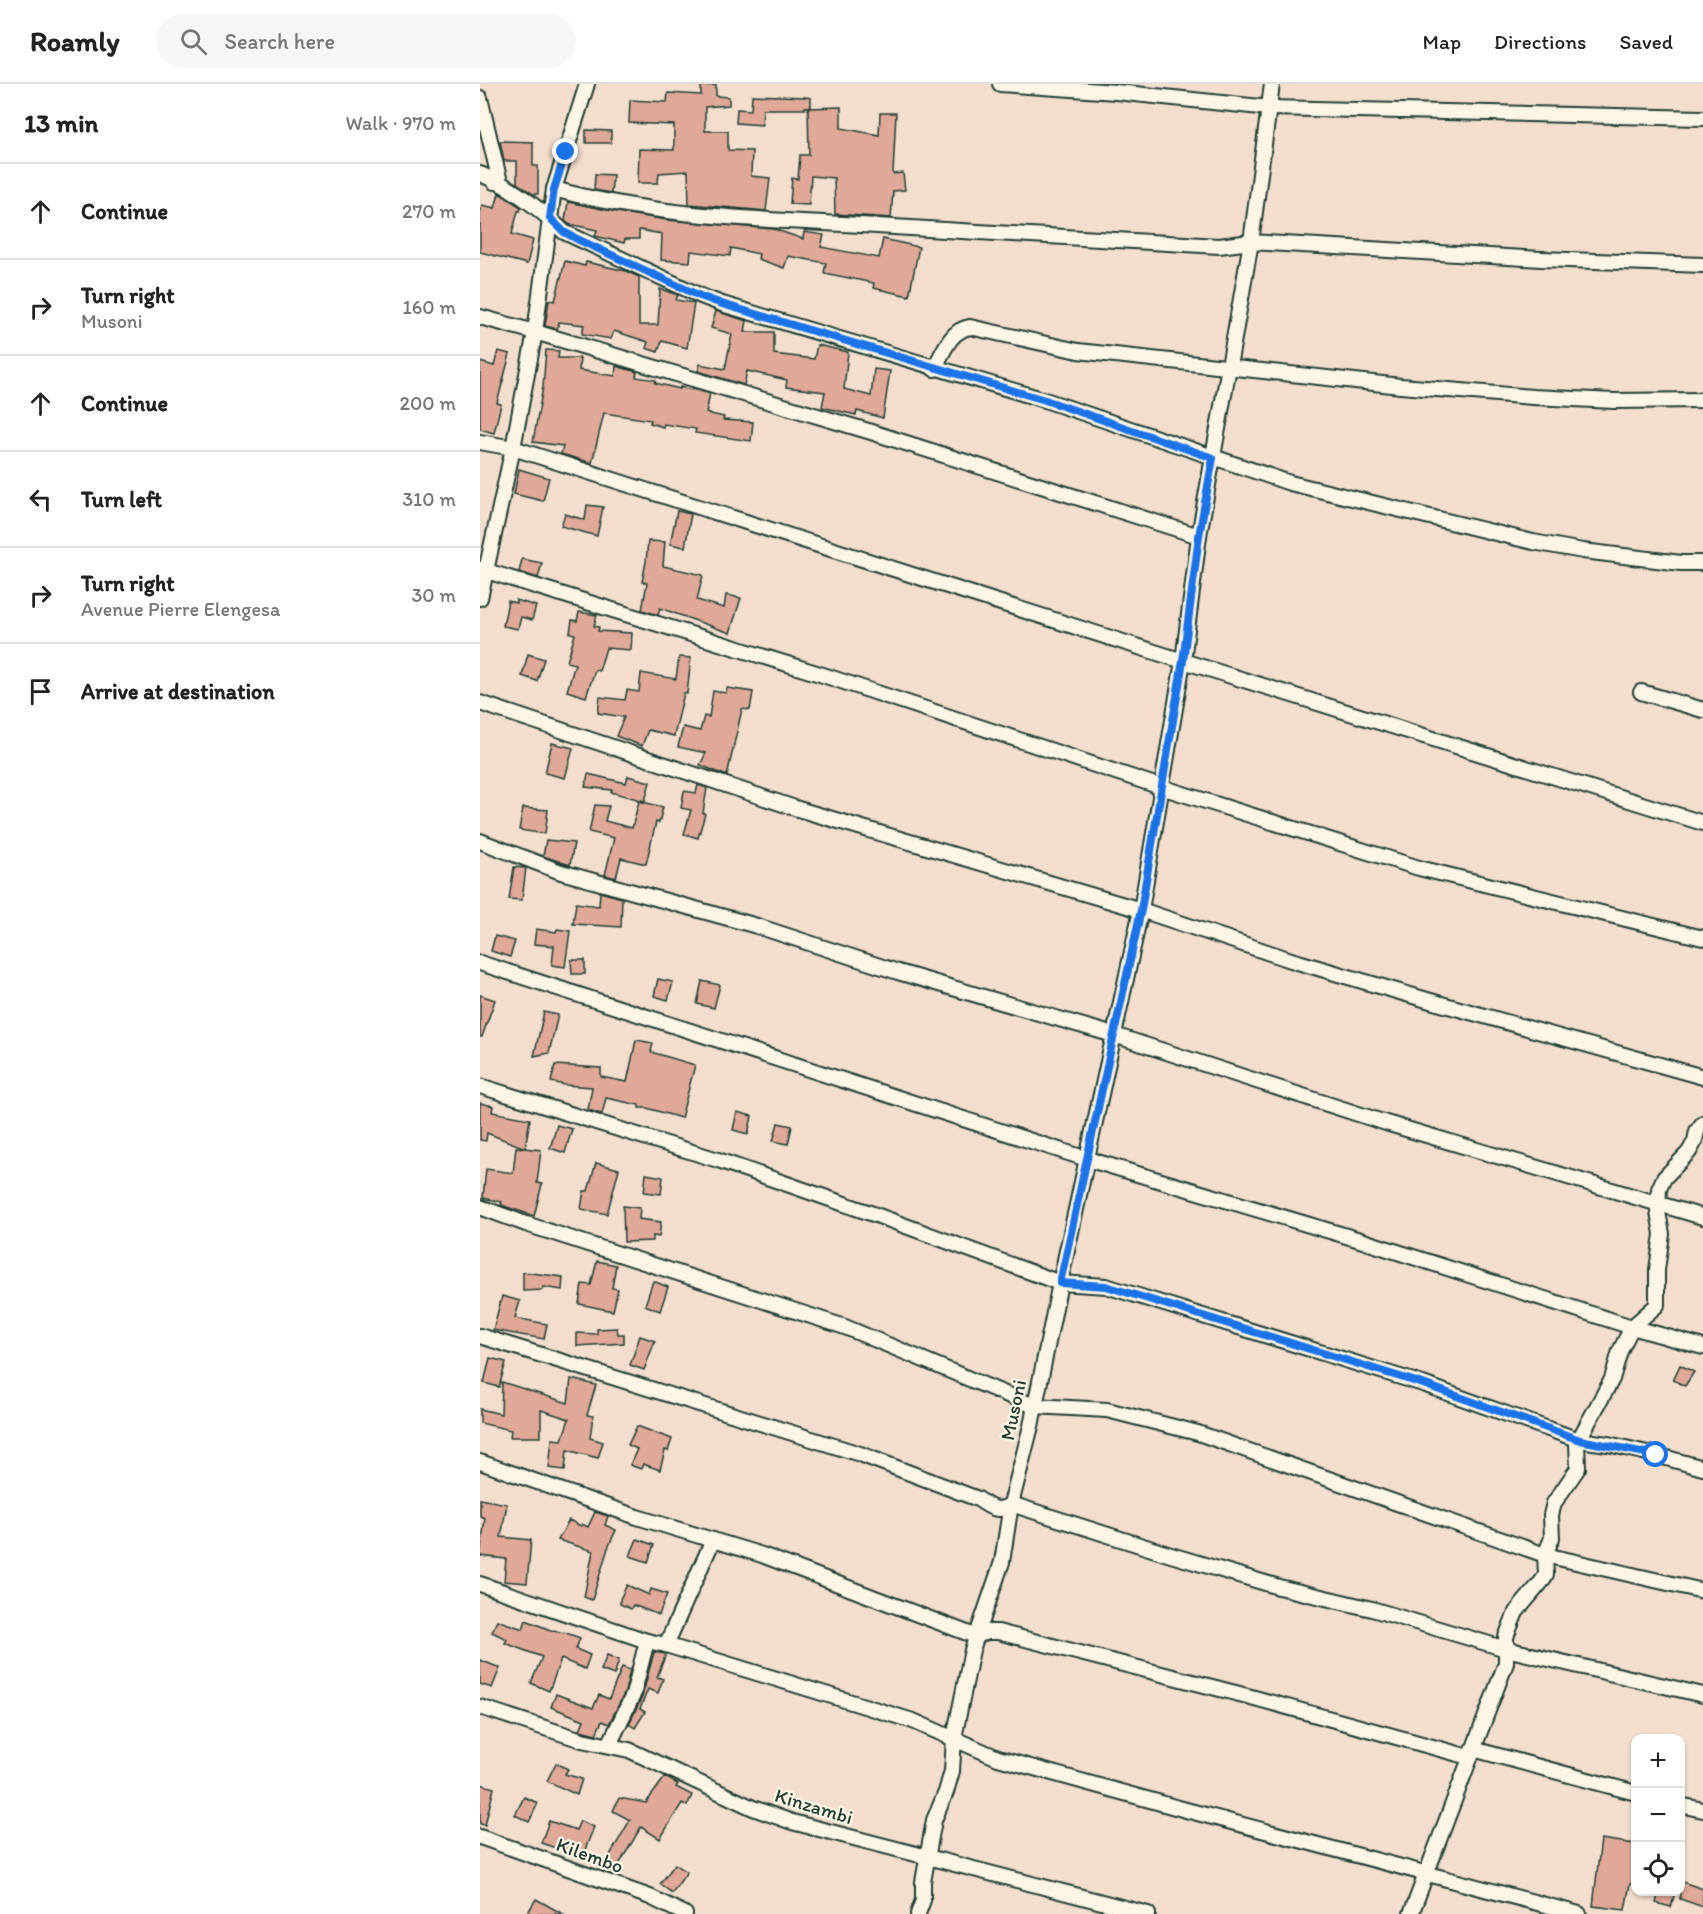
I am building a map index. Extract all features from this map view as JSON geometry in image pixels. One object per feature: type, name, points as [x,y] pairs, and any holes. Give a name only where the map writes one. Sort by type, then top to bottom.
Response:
[{"type":"street","points":[[480,598],[483,570],[513,448],[535,332],[554,189],[587,84]]},
{"type":"street","points":[[1000,84],[1116,92],[1270,108],[1703,118]]},
{"type":"street","name":"Musoni","points":[[918,1914],[934,1820],[952,1771],[954,1738],[975,1636],[991,1599],[1002,1562],[1011,1504],[1141,910],[1183,661],[1199,536],[1251,242],[1272,84]]},
{"type":"street","points":[[480,98],[500,182]]},
{"type":"street","points":[[480,174],[500,182],[550,218],[570,236],[700,296],[934,369],[1045,400],[1290,483],[1533,542],[1583,551],[1681,563],[1703,563]]},
{"type":"street","points":[[480,182],[500,182]]},
{"type":"street","points":[[554,189],[600,202],[631,207],[672,213],[751,219],[1219,246],[1251,242],[1542,259],[1703,265]]},
{"type":"street","points":[[480,318],[535,332],[868,430],[1199,536]]},
{"type":"street","points":[[934,369],[953,335],[962,328],[970,327],[1078,351],[1401,386],[1614,401],[1703,400]]},
{"type":"street","points":[[480,442],[513,448],[1703,823]]},
{"type":"street","points":[[483,570],[823,675],[1161,787],[1419,868],[1703,938]]},
{"type":"street","points":[[1641,692],[1703,710]]},
{"type":"street","points":[[480,703],[798,809],[1141,910],[1291,960],[1404,994],[1703,1077]]},
{"type":"street","points":[[480,840],[561,872],[757,926],[898,972],[1114,1035],[1386,1123],[1703,1217]]},
{"type":"street","points":[[480,963],[1087,1159],[1360,1240],[1632,1327],[1703,1347]]},
{"type":"street","points":[[480,1086],[718,1160],[1060,1283],[1106,1286],[1423,1384],[1580,1440],[1656,1455],[1703,1468]]},
{"type":"street","points":[[1411,1914],[1506,1663],[1506,1637],[1516,1612],[1546,1574],[1545,1555],[1552,1538],[1551,1515],[1554,1503],[1578,1468],[1576,1446],[1612,1379],[1620,1351],[1632,1327],[1657,1305],[1657,1270],[1662,1234],[1658,1212],[1659,1189],[1664,1178],[1689,1152],[1697,1131],[1703,1123]]},
{"type":"street","points":[[480,1207],[845,1327],[1034,1406],[1107,1410],[1198,1432],[1545,1555],[1703,1591]]},
{"type":"street","points":[[480,1336],[860,1454],[978,1499],[996,1509],[1004,1509],[1011,1504],[1279,1587],[1372,1609],[1506,1649],[1703,1695]]},
{"type":"street","points":[[480,1462],[637,1517],[762,1555],[975,1636],[998,1632],[1631,1792]]},
{"type":"street","points":[[666,1645],[713,1540]]},
{"type":"street","points":[[480,1584],[647,1641],[913,1721],[998,1758],[1426,1875],[1579,1914]]},
{"type":"street","points":[[609,1745],[633,1695],[647,1641]]},
{"type":"street","name":"Kinzambi","points":[[480,1707],[582,1740],[629,1750],[753,1808],[792,1822],[1148,1914]]},
{"type":"street","points":[[1685,1806],[1703,1810]]},
{"type":"street","name":"Kilembo","points":[[480,1837],[639,1893],[685,1914]]},
{"type":"building","points":[[716,85],[716,96],[729,97],[729,105],[705,107],[705,131],[728,131],[728,150],[752,151],[751,176],[770,178],[766,211],[689,204],[688,171],[659,173],[658,183],[638,183],[639,149],[674,150],[674,125],[629,123],[630,100],[667,102],[668,93],[701,95],[701,86]]},
{"type":"building","points":[[752,95],[811,98],[811,107],[763,109],[762,125],[736,123],[737,109],[751,110]]},
{"type":"building","points":[[841,107],[841,128],[879,135],[880,113],[896,113],[893,174],[903,173],[905,190],[893,191],[891,218],[835,214],[834,178],[811,176],[809,205],[790,204],[792,178],[798,179],[800,155],[809,155],[808,108]]},
{"type":"building","points":[[586,130],[611,131],[611,143],[586,143]]},
{"type":"building","points":[[500,141],[533,142],[533,166],[538,166],[538,194],[533,194],[517,183],[517,161],[504,161]]},
{"type":"building","points":[[595,174],[613,175],[611,193],[594,190]]},
{"type":"building","points":[[499,193],[521,207],[512,234],[533,240],[527,264],[480,252],[482,205],[495,208]]},
{"type":"building","points":[[568,202],[667,220],[774,229],[803,239],[804,232],[824,235],[821,247],[879,258],[883,239],[919,247],[909,296],[873,288],[874,283],[824,273],[826,263],[788,256],[784,268],[758,259],[759,254],[731,248],[730,256],[691,251],[690,262],[661,260],[662,234],[639,230],[639,239],[625,239],[624,243],[595,236],[597,230],[569,224],[565,221]]},
{"type":"building","points":[[565,261],[585,266],[586,262],[626,271],[639,277],[639,325],[658,325],[660,289],[678,295],[676,300],[694,303],[687,348],[662,341],[658,352],[646,348],[648,342],[614,331],[611,339],[582,334],[584,325],[559,322],[557,329],[545,326],[549,300],[555,301]]},
{"type":"building","points":[[716,311],[747,321],[745,332],[774,332],[774,354],[814,359],[817,345],[848,352],[844,389],[871,396],[874,369],[890,371],[883,418],[857,411],[856,415],[822,407],[825,392],[786,387],[787,380],[747,371],[744,385],[698,371],[700,364],[725,369],[732,334],[711,328]]},
{"type":"building","points":[[546,350],[559,351],[558,358],[580,358],[579,370],[615,376],[616,366],[637,372],[636,377],[656,380],[655,383],[680,389],[680,387],[692,390],[693,388],[710,393],[706,413],[724,417],[723,420],[753,422],[751,441],[695,433],[696,429],[664,424],[663,427],[650,423],[651,420],[604,413],[592,463],[561,454],[563,446],[533,442],[543,387]]},
{"type":"building","points":[[498,351],[510,354],[497,403],[501,404],[494,433],[480,429],[480,362],[494,366]]},
{"type":"building","points":[[519,469],[549,478],[543,501],[514,494]]},
{"type":"building","points":[[587,505],[603,507],[597,536],[561,526],[565,514],[585,520]]},
{"type":"building","points":[[677,511],[691,514],[685,547],[670,544]]},
{"type":"building","points":[[648,541],[665,542],[663,566],[703,575],[697,600],[724,608],[726,595],[741,598],[730,633],[660,608],[658,615],[642,610],[647,583],[642,582]]},
{"type":"building","points":[[522,559],[542,563],[538,578],[519,572]]},
{"type":"building","points":[[516,600],[536,606],[532,620],[521,617],[518,629],[503,626],[508,601],[516,603]]},
{"type":"building","points":[[579,612],[597,615],[594,626],[599,627],[598,631],[632,633],[631,650],[606,648],[599,671],[595,670],[586,697],[567,691],[575,664],[567,662],[575,634],[570,633],[572,620],[577,621]]},
{"type":"building","points":[[528,654],[544,659],[537,681],[522,676]]},
{"type":"building","points":[[679,657],[691,658],[687,694],[684,693],[674,736],[648,730],[642,746],[616,736],[624,717],[598,713],[600,697],[625,700],[627,690],[639,692],[641,673],[676,679]]},
{"type":"building","points":[[727,688],[753,692],[750,710],[742,709],[727,776],[700,765],[706,753],[678,747],[683,727],[700,731],[704,716],[709,717],[713,691],[726,693]]},
{"type":"building","points":[[552,743],[573,748],[565,778],[545,773]]},
{"type":"building","points":[[588,774],[626,783],[628,776],[650,782],[645,801],[611,792],[612,790],[585,787]]},
{"type":"building","points":[[698,785],[707,788],[703,813],[705,814],[698,838],[684,834],[691,810],[681,808],[684,791],[696,793]]},
{"type":"building","points":[[639,801],[663,807],[659,823],[656,822],[646,864],[621,858],[616,878],[605,875],[614,838],[589,832],[595,805],[609,806],[605,821],[632,828]]},
{"type":"building","points":[[523,808],[548,810],[545,834],[519,830]]},
{"type":"building","points":[[546,840],[574,843],[570,865],[543,856]]},
{"type":"building","points":[[514,867],[526,868],[522,900],[509,899]]},
{"type":"building","points":[[600,892],[622,898],[621,927],[573,924],[576,903],[599,906]]},
{"type":"building","points":[[536,929],[556,932],[557,929],[570,931],[565,967],[552,965],[554,946],[534,944]]},
{"type":"building","points":[[495,936],[515,941],[510,957],[491,951]]},
{"type":"building","points":[[571,960],[585,960],[585,974],[572,974]]},
{"type":"building","points":[[658,979],[673,982],[668,1000],[654,996]]},
{"type":"building","points":[[702,981],[720,985],[714,1008],[697,1004]]},
{"type":"building","points":[[480,995],[495,1000],[482,1037],[480,1037]]},
{"type":"building","points":[[544,1012],[558,1015],[549,1053],[534,1056]]},
{"type":"building","points":[[636,1040],[653,1043],[651,1052],[695,1065],[681,1118],[606,1098],[601,1114],[588,1110],[592,1087],[551,1082],[555,1065],[601,1068],[601,1077],[627,1082]]},
{"type":"building","points":[[480,1103],[493,1106],[492,1112],[530,1119],[525,1148],[487,1133],[486,1141],[480,1140]]},
{"type":"building","points":[[737,1112],[752,1116],[748,1134],[733,1130]]},
{"type":"building","points":[[778,1123],[792,1126],[788,1144],[773,1141]]},
{"type":"building","points":[[557,1125],[572,1129],[565,1153],[550,1148]]},
{"type":"building","points":[[516,1147],[541,1150],[537,1183],[542,1184],[534,1216],[501,1205],[502,1202],[483,1198],[486,1169],[513,1173]]},
{"type":"building","points":[[596,1163],[619,1169],[607,1214],[581,1209],[584,1191],[588,1191]]},
{"type":"building","points":[[646,1174],[663,1177],[661,1194],[644,1192]]},
{"type":"building","points":[[623,1206],[640,1208],[639,1219],[661,1222],[659,1237],[653,1236],[653,1241],[624,1242]]},
{"type":"building","points":[[597,1261],[616,1265],[612,1288],[618,1289],[613,1311],[579,1304],[582,1284],[591,1285]]},
{"type":"building","points":[[523,1272],[563,1277],[562,1290],[543,1287],[543,1290],[523,1291]]},
{"type":"building","points":[[653,1281],[668,1287],[660,1311],[645,1305]]},
{"type":"building","points":[[502,1296],[520,1301],[515,1318],[547,1324],[544,1339],[493,1330]]},
{"type":"building","points":[[617,1328],[618,1334],[624,1334],[624,1343],[577,1346],[577,1333],[597,1334],[597,1329]]},
{"type":"building","points":[[640,1336],[655,1341],[644,1370],[630,1365]]},
{"type":"building","points":[[490,1358],[506,1362],[499,1387],[484,1383]]},
{"type":"building","points":[[1680,1365],[1694,1372],[1685,1386],[1673,1380]]},
{"type":"building","points":[[571,1379],[596,1385],[587,1415],[593,1416],[590,1438],[603,1442],[598,1458],[567,1450],[565,1470],[549,1468],[552,1439],[562,1440],[569,1419],[541,1410],[541,1437],[510,1437],[511,1430],[480,1423],[480,1409],[501,1414],[502,1382],[568,1403]]},
{"type":"building","points":[[637,1426],[672,1439],[668,1451],[665,1450],[660,1470],[643,1464],[641,1469],[630,1465],[637,1449],[628,1445]]},
{"type":"building","points":[[480,1499],[507,1504],[501,1537],[531,1540],[527,1583],[504,1581],[506,1559],[480,1556],[485,1518],[480,1516]]},
{"type":"building","points":[[595,1512],[608,1516],[605,1525],[616,1530],[592,1600],[584,1597],[593,1551],[558,1540],[569,1520],[588,1527]]},
{"type":"building","points":[[637,1539],[654,1545],[648,1562],[630,1556]]},
{"type":"building","points":[[627,1585],[649,1595],[651,1589],[667,1594],[659,1615],[633,1605],[631,1609],[620,1604]]},
{"type":"building","points":[[497,1620],[523,1629],[526,1620],[553,1631],[580,1638],[576,1649],[590,1655],[585,1669],[561,1659],[549,1691],[531,1683],[542,1657],[505,1643],[507,1639],[492,1632]]},
{"type":"building","points":[[654,1652],[666,1654],[657,1677],[663,1679],[658,1693],[648,1689],[640,1709],[645,1712],[635,1728],[629,1724],[642,1697]]},
{"type":"building","points":[[607,1655],[619,1660],[614,1675],[601,1670]]},
{"type":"building","points":[[480,1660],[500,1668],[492,1688],[480,1684]]},
{"type":"building","points":[[622,1667],[630,1670],[625,1692],[609,1724],[602,1721],[596,1734],[580,1730],[584,1720],[551,1707],[556,1694],[593,1708],[599,1695],[609,1699]]},
{"type":"building","points":[[556,1763],[568,1769],[565,1774],[582,1779],[577,1795],[547,1781]]},
{"type":"building","points":[[665,1777],[678,1784],[676,1787],[692,1795],[687,1806],[682,1803],[660,1839],[641,1827],[617,1868],[606,1862],[630,1820],[613,1811],[619,1798],[646,1803]]},
{"type":"building","points":[[480,1784],[494,1788],[485,1825],[480,1824]]},
{"type":"building","points":[[524,1797],[538,1803],[529,1822],[515,1815]]},
{"type":"building","points":[[549,1821],[576,1830],[580,1821],[594,1827],[582,1857],[541,1843]]},
{"type":"building","points":[[1601,1839],[1631,1843],[1631,1884],[1625,1910],[1593,1906]]},
{"type":"building","points":[[675,1864],[687,1872],[672,1893],[660,1884]]},
{"type":"building","points":[[1685,1883],[1703,1889],[1703,1907],[1680,1899],[1680,1896],[1685,1896]]},
{"type":"building","points":[[1658,1896],[1674,1896],[1671,1907],[1656,1903]]},
{"type":"building","points":[[536,1899],[563,1914],[527,1914]]},
{"type":"route","points":[[566,152],[554,189],[550,218],[564,232],[577,239],[722,304],[934,369],[1045,400],[1213,458],[1199,536],[1183,661],[1141,910],[1060,1283],[1106,1286],[1423,1384],[1580,1440],[1656,1455]]}]
